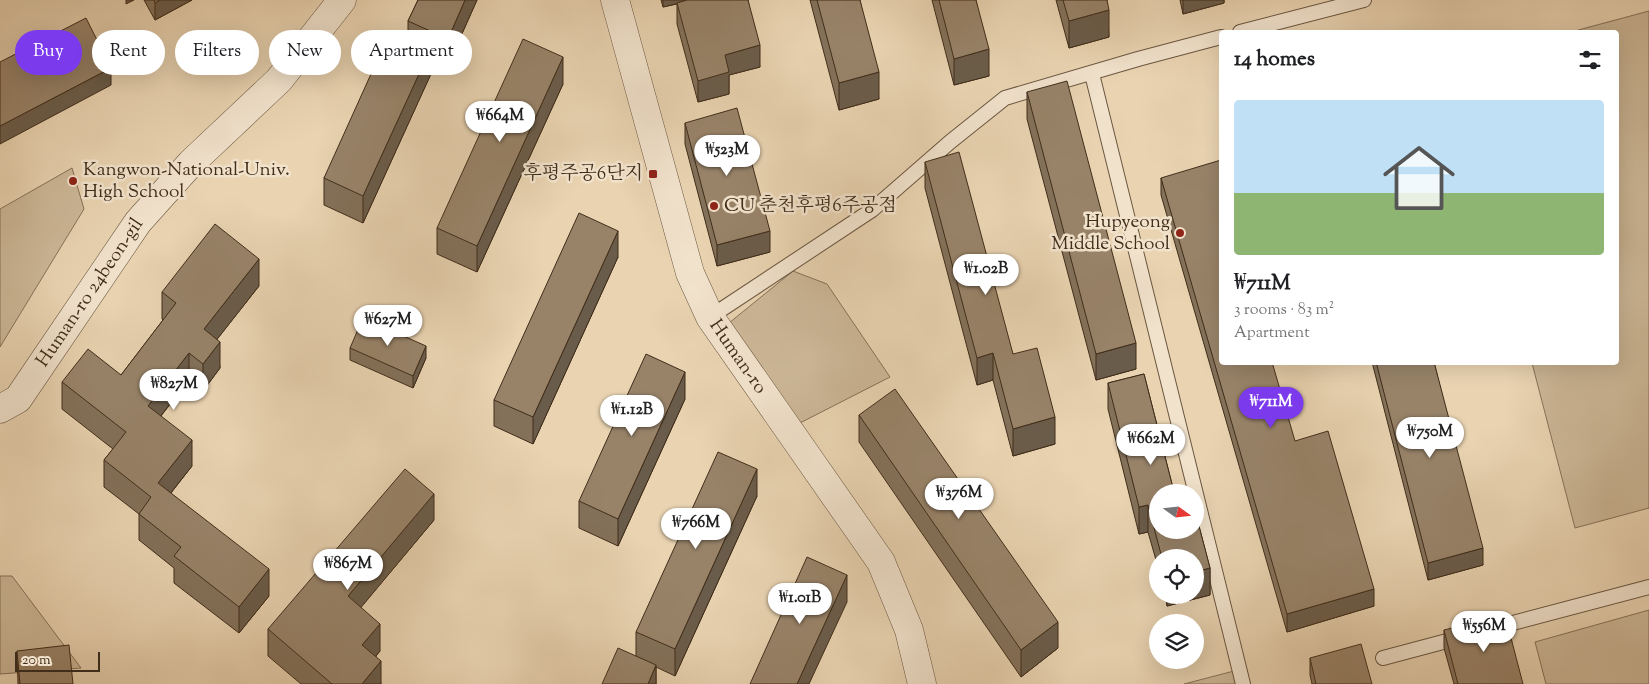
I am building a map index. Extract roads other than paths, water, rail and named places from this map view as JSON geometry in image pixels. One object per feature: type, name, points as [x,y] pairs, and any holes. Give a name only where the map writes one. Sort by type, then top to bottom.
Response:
[{"type":"street","name":"Human-ro 24beon-gil","points":[[0,409],[18,399],[138,222],[191,163],[279,80],[342,0]]},
{"type":"street","name":"Human-ro","points":[[615,0],[690,273],[710,318],[881,562],[909,630],[922,684]]},
{"type":"lane","points":[[1248,30],[1364,0]]},
{"type":"lane","points":[[710,318],[872,210],[950,142],[1005,98],[1219,38]]},
{"type":"lane","points":[[1092,74],[1243,684]]},
{"type":"lane","points":[[1383,658],[1649,587]]},
{"type":"place","name":"후평주공6단지","points":[[653,174]]},
{"type":"place","name":"Kangwon-National-Univ. High School","points":[[73,181]]},
{"type":"place","name":"CU 춘천후평6주공점","points":[[714,206]]},
{"type":"place","name":"Hupyeong Middle School","points":[[1180,233]]}]
